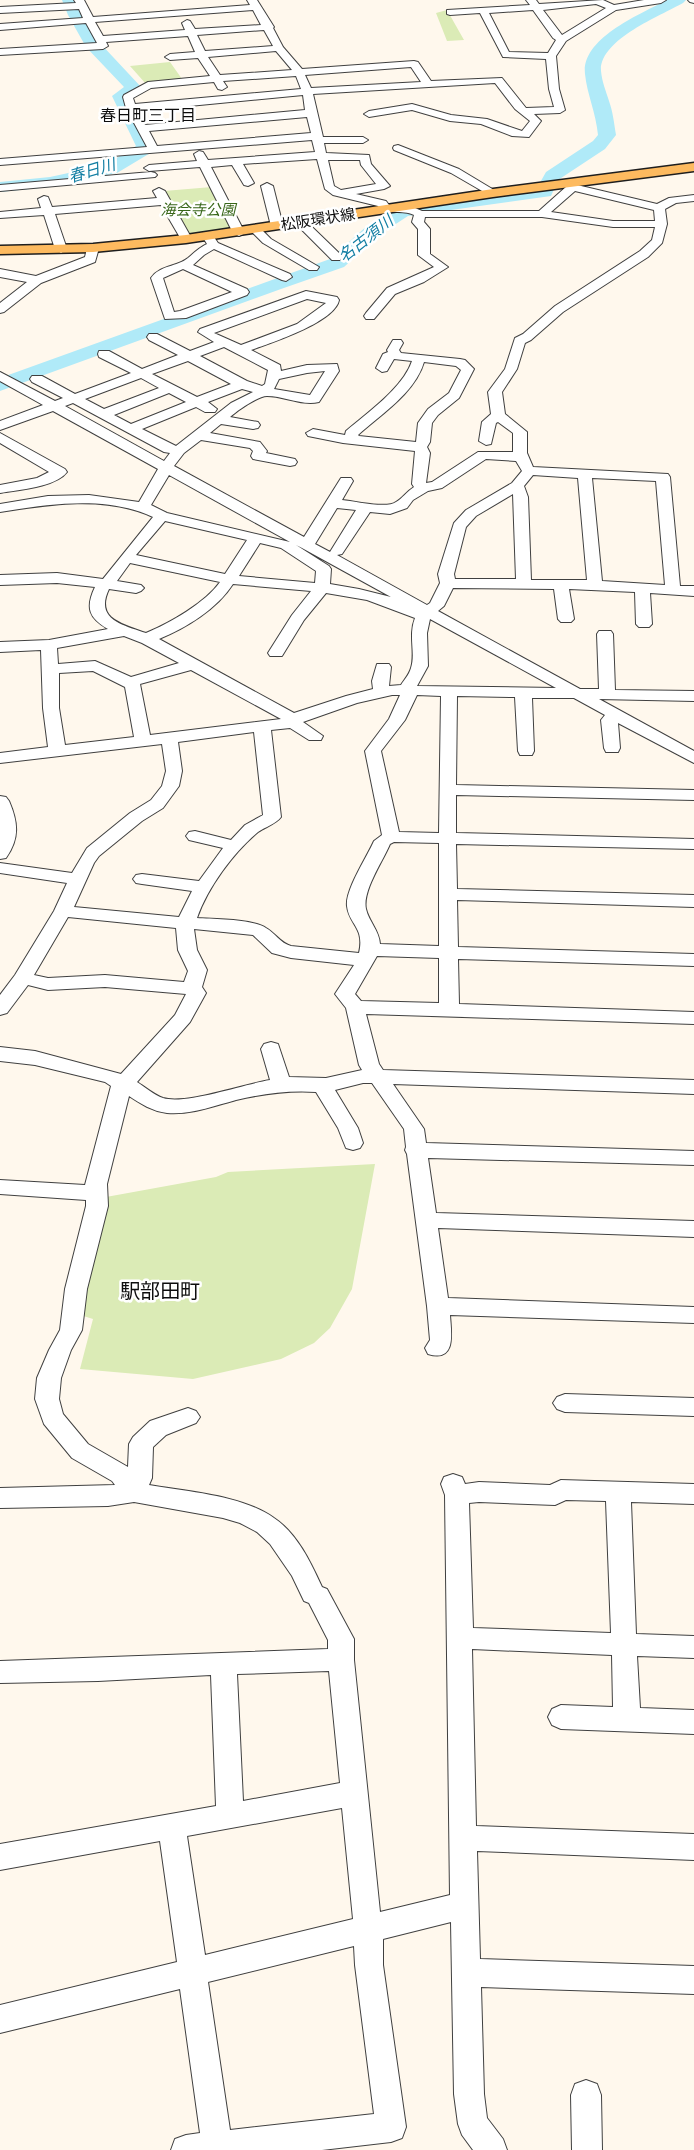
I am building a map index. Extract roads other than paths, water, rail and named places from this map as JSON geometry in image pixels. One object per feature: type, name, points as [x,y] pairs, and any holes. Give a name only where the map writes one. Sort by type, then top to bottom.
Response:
[{"type":"main road","name":"松阪環状線","points":[[0,250],[61,250],[186,239],[211,241],[239,232],[386,208],[694,167]]},
{"type":"street","points":[[500,0],[505,9]]},
{"type":"street","points":[[369,114],[375,100],[400,86],[429,84],[550,56],[562,39],[613,8],[660,0],[663,2],[651,10]]},
{"type":"street","points":[[450,12],[505,9],[534,4],[597,1],[613,8]]},
{"type":"street","points":[[0,10],[79,3],[101,39],[103,46],[0,52]]},
{"type":"street","points":[[0,27],[89,20],[180,9],[255,4],[279,48],[299,72],[308,92],[311,113],[319,138],[321,162],[329,187],[336,193],[382,204],[386,208],[408,208],[420,214],[542,214],[612,224],[661,224]]},
{"type":"street","points":[[534,4],[556,36],[562,39]]},
{"type":"street","points":[[180,9],[201,54],[230,99],[246,130]]},
{"type":"street","points":[[132,108],[340,90],[375,100],[412,106],[450,118],[483,121],[512,133],[525,135],[536,121],[519,107],[502,68],[483,10]]},
{"type":"street","points":[[216,78],[235,52],[269,27]]},
{"type":"street","points":[[192,33],[235,52],[299,72],[414,64],[429,84]]},
{"type":"street","points":[[154,150],[128,97],[148,85],[192,33]]},
{"type":"street","points":[[101,39],[170,58],[216,78]]},
{"type":"street","points":[[170,58],[279,48]]},
{"type":"street","points":[[524,111],[560,110],[554,89],[550,56]]},
{"type":"street","points":[[385,66],[400,86]]},
{"type":"street","points":[[356,68],[375,100]]},
{"type":"street","points":[[330,70],[340,90]]},
{"type":"street","points":[[0,188],[34,172],[140,150],[195,146],[311,113]]},
{"type":"street","points":[[143,128],[246,130],[319,138],[363,140]]},
{"type":"street","points":[[195,146],[239,232]]},
{"type":"street","points":[[398,148],[455,171],[493,193]]},
{"type":"street","points":[[140,150],[164,201],[186,239]]},
{"type":"street","points":[[0,162],[34,172],[150,172],[204,164],[268,159],[321,162],[365,157],[366,165],[384,186],[336,193]]},
{"type":"street","points":[[268,159],[275,170]]},
{"type":"street","points":[[236,162],[245,178]]},
{"type":"street","points":[[34,172],[61,250]]},
{"type":"street","points":[[210,176],[245,178],[259,172]]},
{"type":"street","points":[[542,214],[568,184],[659,208],[673,200],[694,198]]},
{"type":"street","points":[[267,186],[277,226]]},
{"type":"street","points":[[0,215],[164,201]]},
{"type":"street","points":[[528,471],[520,457],[518,448],[520,432],[498,415],[495,392],[511,369],[518,340],[527,337],[559,309],[576,300],[600,281],[644,254],[658,241],[661,224],[659,208]]},
{"type":"street","points":[[370,316],[391,291],[420,279],[442,266],[424,255],[424,229],[418,222],[420,214]]},
{"type":"street","points":[[303,222],[304,226],[336,257]]},
{"type":"street","points":[[256,230],[267,241],[313,267]]},
{"type":"street","points":[[184,265],[243,292],[182,314],[169,316],[157,278],[161,273],[192,261],[211,241],[286,278]]},
{"type":"street","points":[[0,309],[38,280],[91,259],[93,248]]},
{"type":"street","points":[[0,273],[38,280]]},
{"type":"street","points":[[204,332],[306,295],[333,300],[332,305],[301,327],[242,350]]},
{"type":"street","points":[[143,507],[179,450],[236,406],[266,390],[271,385],[275,376],[275,368],[242,350],[184,323]]},
{"type":"street","points":[[153,337],[242,384],[256,390],[266,390],[274,394],[314,399],[332,371],[332,368],[307,369],[275,376]]},
{"type":"street","points":[[0,426],[224,343]]},
{"type":"street","points":[[382,368],[396,348],[397,356],[460,363],[468,369],[454,395],[433,412],[425,423],[423,442],[420,447]]},
{"type":"street","points":[[104,354],[204,406]]},
{"type":"street","points":[[353,438],[351,434],[407,382],[418,364],[419,358]]},
{"type":"street","points":[[37,379],[170,449],[179,450]]},
{"type":"street","points":[[5,380],[694,758]]},
{"type":"street","points":[[132,428],[204,406],[242,384]]},
{"type":"street","points":[[104,414],[171,388]]},
{"type":"street","points":[[486,441],[489,422],[498,415]]},
{"type":"street","points":[[220,420],[253,425]]},
{"type":"street","points":[[312,433],[343,439],[353,438],[354,440],[420,447]]},
{"type":"street","points":[[198,435],[255,445],[260,451],[258,456],[290,462]]},
{"type":"street","points":[[0,437],[60,472],[41,481],[0,489]]},
{"type":"street","points":[[420,447],[423,453],[419,484],[423,488]]},
{"type":"street","points":[[7,455],[21,450]]},
{"type":"street","points":[[333,503],[390,510],[402,505],[408,497],[423,488],[437,485],[483,455],[520,457]]},
{"type":"street","points":[[528,471],[663,478],[674,590]]},
{"type":"street","points":[[127,558],[228,579],[322,588],[381,598],[418,614],[436,606],[448,583],[446,574],[459,526],[471,513],[517,486],[528,471]]},
{"type":"street","points":[[585,474],[595,585]]},
{"type":"street","points":[[307,545],[346,482]]},
{"type":"street","points":[[517,486],[521,497],[524,583]]},
{"type":"street","points":[[0,508],[48,500],[89,499],[143,507],[162,516],[286,545],[324,569],[322,588],[297,618],[276,653]]},
{"type":"street","points":[[337,551],[366,508]]},
{"type":"street","points":[[162,516],[106,584],[96,604],[98,613],[107,621],[146,639],[192,665],[264,701],[288,716],[291,723]]},
{"type":"street","points":[[146,639],[172,628],[219,594],[256,538]]},
{"type":"street","points":[[0,580],[57,578],[136,588]]},
{"type":"street","points":[[448,583],[595,585],[694,591]]},
{"type":"street","points":[[561,585],[566,619]]},
{"type":"street","points":[[642,589],[644,624]]},
{"type":"street","points":[[391,837],[373,751],[405,708],[410,690],[409,685],[418,674],[422,656],[418,638],[420,625],[426,611]]},
{"type":"street","points":[[0,647],[49,645],[124,630]]},
{"type":"street","points":[[605,634],[607,693]]},
{"type":"street","points":[[49,645],[52,693],[50,708],[57,750]]},
{"type":"street","points":[[129,682],[192,665]]},
{"type":"street","points":[[51,669],[95,666],[129,682],[133,686],[143,740]]},
{"type":"street","points":[[382,693],[380,680],[383,667]]},
{"type":"street","points":[[291,723],[297,718],[352,699],[410,690],[577,695],[607,693],[621,696],[694,696]]},
{"type":"street","points":[[448,692],[449,1010]]},
{"type":"street","points":[[522,693],[526,701],[526,751]]},
{"type":"street","points":[[612,748],[609,720],[615,715]]},
{"type":"street","points":[[0,758],[291,723],[302,726],[315,736]]},
{"type":"street","points":[[192,987],[198,970],[192,964],[184,929],[186,922],[203,887],[235,846],[260,822],[272,817],[262,726]]},
{"type":"street","points":[[0,1009],[23,978],[63,911],[85,862],[93,852],[136,817],[157,804],[170,786],[174,771],[169,737]]},
{"type":"street","points":[[447,790],[694,795]]},
{"type":"street","points":[[0,854],[8,839],[10,829],[1,805]]},
{"type":"street","points":[[195,836],[235,846]]},
{"type":"street","points":[[436,1348],[441,1342],[438,1306],[415,1150],[414,1129],[365,1056],[355,1007],[345,994],[368,955],[372,940],[367,928],[358,916],[356,903],[358,890],[371,869],[383,841],[391,837],[694,844]]},
{"type":"street","points":[[0,868],[77,879]]},
{"type":"street","points":[[142,879],[203,887]]},
{"type":"street","points":[[448,894],[694,900]]},
{"type":"street","points":[[63,911],[97,916],[241,927],[259,931],[279,949],[291,952],[368,955],[448,952],[694,960]]},
{"type":"street","points":[[23,978],[48,984],[105,982],[183,988],[192,987]]},
{"type":"street","points":[[134,1492],[120,1474],[80,1450],[52,1418],[46,1399],[49,1378],[60,1350],[71,1330],[76,1289],[97,1206],[96,1193],[122,1083],[129,1078],[183,1018],[196,993],[192,987]]},
{"type":"street","points":[[355,1007],[694,1018]]},
{"type":"street","points":[[271,1049],[282,1085]]},
{"type":"street","points":[[0,1054],[35,1058],[111,1077],[132,1087],[158,1104],[165,1105],[194,1104],[282,1085],[307,1083],[322,1085],[363,1076],[378,1078],[694,1087]]},
{"type":"street","points":[[322,1085],[348,1128],[353,1143]]},
{"type":"street","points":[[415,1150],[694,1158]]},
{"type":"street","points":[[0,1187],[96,1193]]},
{"type":"street","points":[[426,1220],[694,1229]]},
{"type":"street","points":[[438,1306],[694,1315]]},
{"type":"street","points":[[565,1403],[694,1407]]},
{"type":"street","points":[[134,1492],[140,1478],[141,1444],[158,1428],[188,1416]]},
{"type":"street","points":[[492,2150],[473,2124],[469,2094],[466,1905],[458,1666],[460,1638],[455,1490],[555,1495],[561,1490],[694,1494]]},
{"type":"street","points":[[618,1491],[627,1719]]},
{"type":"street","points":[[0,1498],[108,1496],[134,1492],[223,1508],[247,1515],[266,1525],[279,1537],[292,1554],[313,1594],[318,1596],[341,1639],[341,1660],[368,1929],[369,1965],[391,2128],[186,2150]]},
{"type":"street","points":[[460,1638],[694,1647]]},
{"type":"street","points":[[0,1672],[341,1660]]},
{"type":"street","points":[[224,1663],[230,1815]]},
{"type":"street","points":[[561,1717],[694,1722]]},
{"type":"street","points":[[0,1857],[355,1793]]},
{"type":"street","points":[[172,1826],[217,2146]]},
{"type":"street","points":[[464,1838],[694,1847]]},
{"type":"street","points":[[0,2019],[466,1905]]},
{"type":"street","points":[[466,1972],[694,1980]]},
{"type":"street","points":[[586,2095],[586,2150]]},
{"type":"waterway","name":"春日川","points":[[0,187],[50,182],[111,169],[146,148],[120,96],[134,88],[92,44],[70,0]]},
{"type":"waterway","name":"名古須川","points":[[0,385],[274,285],[321,270],[337,263],[375,229],[403,211],[545,192],[547,183],[552,176],[599,145],[607,135],[604,112],[594,77],[593,67],[596,56],[615,36],[628,27],[678,0]]},
{"type":"district","name":"春日町三丁目","points":[[148,116]]},
{"type":"district","name":"駅部田町","points":[[160,1292]]},
{"type":"park label","name":"海会寺公園","points":[[198,210]]}]
